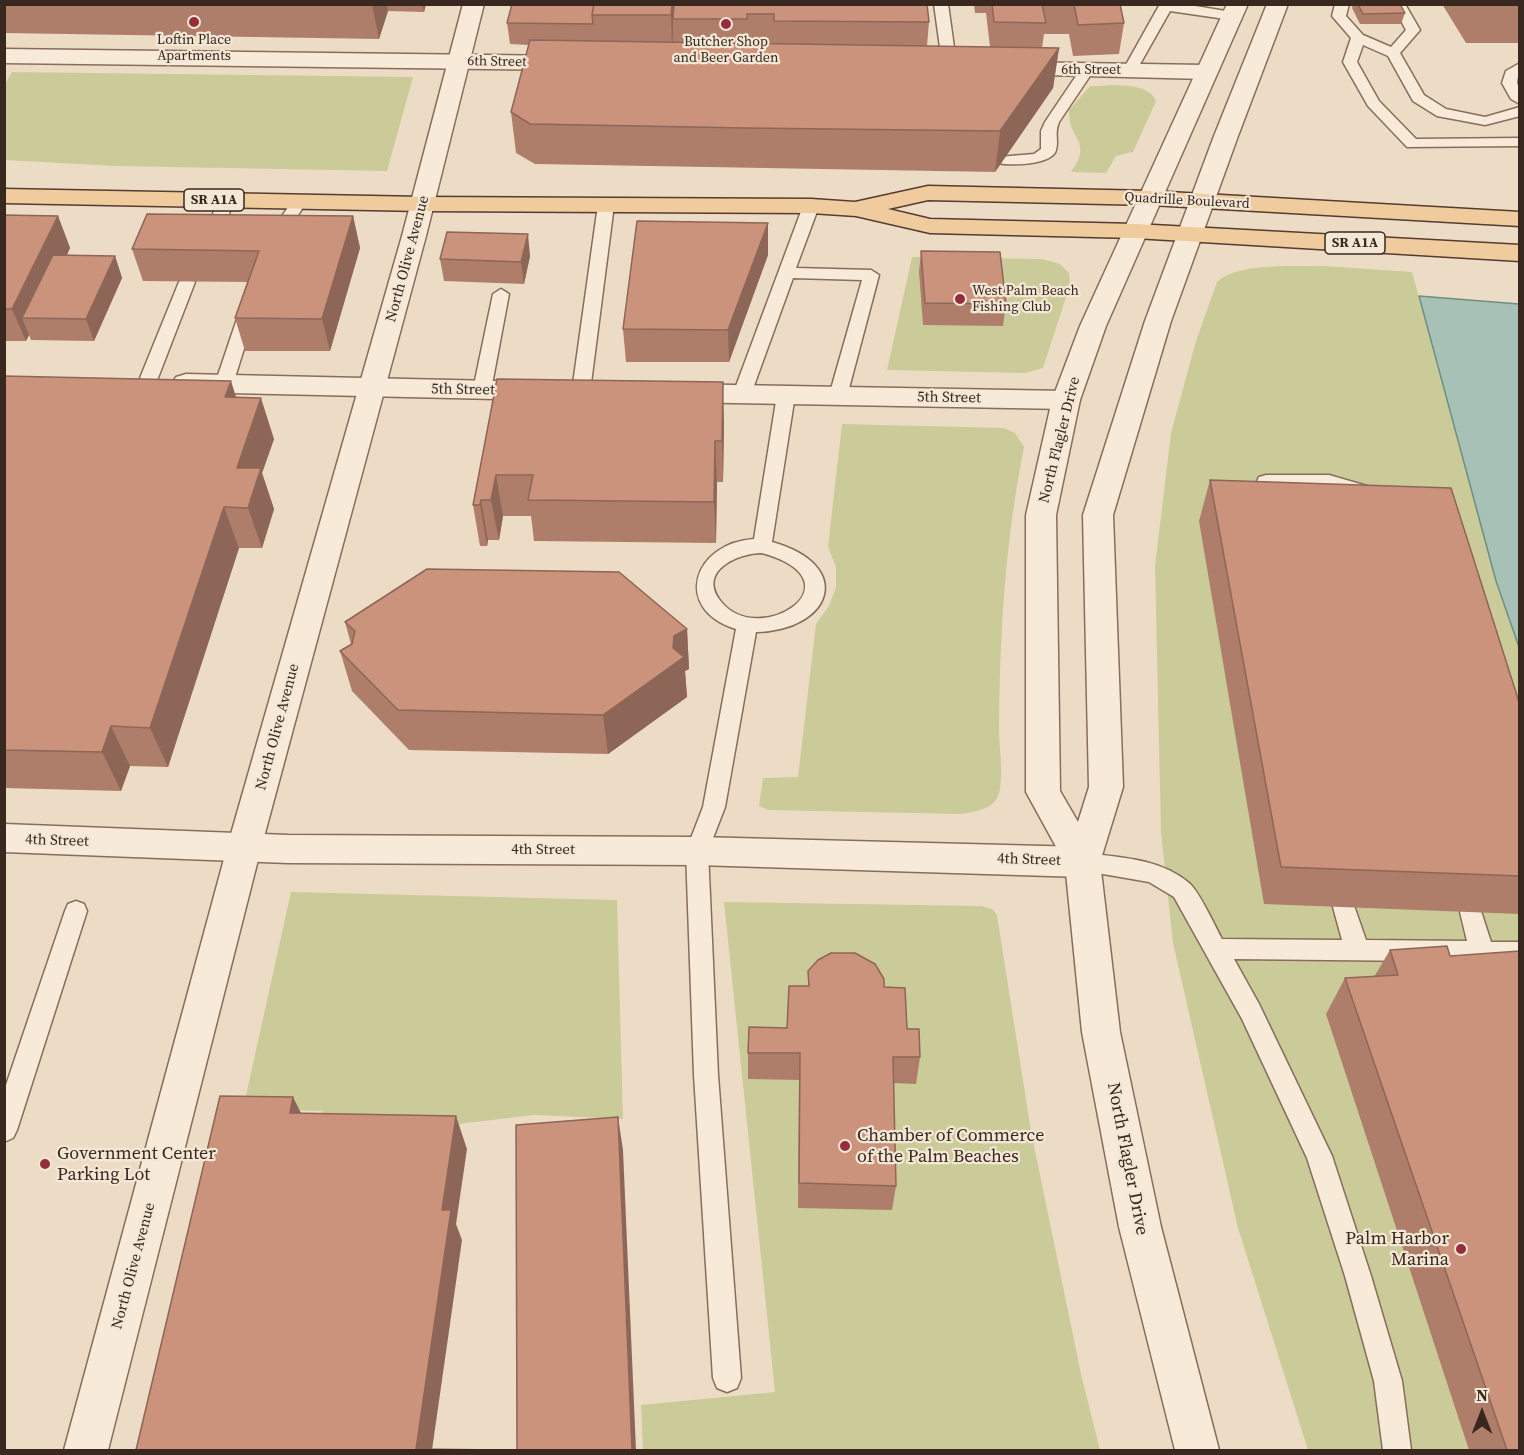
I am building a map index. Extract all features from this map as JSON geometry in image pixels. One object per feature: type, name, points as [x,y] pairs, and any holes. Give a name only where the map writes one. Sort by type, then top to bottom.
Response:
[{"type":"main road","name":"Quadrille Boulevard","points":[[856,208],[928,193],[1151,198],[1520,219]]},
{"type":"main road","name":"SR A1A","points":[[4,196],[423,204],[812,206],[856,208],[930,226],[1135,231],[1520,253]]},
{"type":"street","name":"North Olive Avenue","points":[[86,1450],[244,848],[423,204],[474,4]]},
{"type":"street","name":"North Flagler Drive","points":[[1082,862],[1106,787],[1098,515],[1143,365],[1202,202],[1278,4]]},
{"type":"street","name":"North Flagler Drive","points":[[1197,1450],[1140,1227],[1101,1032],[1082,862],[1042,792],[1041,515],[1066,400],[1093,326],[1235,10]]},
{"type":"street","name":"6th Street","points":[[4,56],[459,62],[558,69],[583,64]]},
{"type":"street","points":[[926,68],[972,69]]},
{"type":"street","name":"6th Street","points":[[995,69],[1206,72]]},
{"type":"street","name":"5th Street","points":[[137,383],[593,392]]},
{"type":"street","name":"5th Street","points":[[650,393],[1066,400]]},
{"type":"street","name":"4th Street","points":[[4,838],[244,848],[697,851],[1082,862]]},
{"type":"lane","points":[[941,4],[950,69]]},
{"type":"lane","points":[[1342,4],[1339,16],[1358,38],[1393,53],[1418,98],[1442,113],[1485,121],[1520,111]]},
{"type":"lane","points":[[1393,53],[1413,30],[1398,4]]},
{"type":"lane","points":[[1130,70],[1166,6],[1235,10]]},
{"type":"lane","points":[[1358,38],[1350,63],[1373,103],[1412,144],[1520,142]]},
{"type":"lane","points":[[1520,67],[1511,73],[1508,82],[1510,90],[1520,100]]},
{"type":"lane","points":[[1003,160],[1038,158],[1049,151],[1048,131],[1052,122],[1087,70]]},
{"type":"lane","points":[[206,247],[227,200]]},
{"type":"lane","points":[[270,247],[299,201]]},
{"type":"lane","points":[[593,392],[606,205]]},
{"type":"lane","points":[[742,394],[812,206]]},
{"type":"lane","points":[[787,273],[871,275],[838,396]]},
{"type":"lane","points":[[137,383],[187,282]]},
{"type":"lane","points":[[224,384],[254,294]]},
{"type":"lane","points":[[482,390],[501,294]]},
{"type":"lane","points":[[762,546],[786,395]]},
{"type":"lane","points":[[1264,524],[1266,481],[1329,481],[1360,490],[1376,518]]},
{"type":"lane","points":[[762,546],[782,549],[798,557],[811,568],[816,583],[813,597],[804,611],[788,621],[768,625],[747,625],[726,618],[710,604],[704,588],[708,571],[720,557],[740,548],[762,546]]},
{"type":"lane","points":[[727,1378],[706,1075],[697,851],[714,807],[747,625]]},
{"type":"lane","points":[[1082,862],[1125,867],[1155,874],[1182,890],[1251,1012],[1319,1156],[1358,1276],[1388,1381],[1397,1450]]},
{"type":"lane","points":[[1344,907],[1357,950]]},
{"type":"lane","points":[[4,1130],[76,911]]},
{"type":"lane","points":[[1471,912],[1482,952]]},
{"type":"lane","points":[[1216,949],[1520,952]]},
{"type":"green space","points":[[12,72],[413,77],[387,171],[115,166],[5,160],[5,84]]},
{"type":"green space","points":[[1090,86],[1136,87],[1151,94],[1156,101],[1133,152],[1116,156],[1106,173],[1071,172],[1080,153],[1080,146],[1072,128],[1069,110]]},
{"type":"green space","points":[[912,257],[1042,259],[1060,264],[1069,273],[1070,285],[1043,368],[1026,373],[887,370]]},
{"type":"green space","points":[[1324,266],[1412,272],[1496,581],[1519,647],[1519,1450],[1308,1450],[1238,1228],[1173,943],[1161,833],[1155,566],[1171,433],[1196,341],[1217,282],[1226,276],[1253,268]]},
{"type":"green space","points":[[842,424],[1004,428],[1015,433],[1024,447],[1012,518],[1002,622],[999,729],[1001,784],[994,802],[981,810],[961,814],[768,810],[759,806],[763,778],[798,777],[816,624],[829,606],[836,587],[836,567],[828,547]]},
{"type":"green space","points":[[291,892],[617,900],[623,1119],[534,1115],[466,1123],[411,1134],[319,1131],[323,1111],[243,1109]]},
{"type":"green space","points":[[724,902],[981,906],[992,909],[997,915],[1031,1131],[1081,1374],[1100,1450],[643,1450],[641,1405],[775,1392]]},
{"type":"shaded area","points":[[1419,296],[1519,304],[1519,647],[1496,581]]},
{"type":"building","points":[[512,4],[594,4],[593,24],[507,23]]},
{"type":"building","points":[[594,4],[672,4],[671,15],[592,15]]},
{"type":"building","points":[[674,4],[927,4],[929,22],[774,21],[774,14],[747,14],[747,19],[673,19]]},
{"type":"building","points":[[992,4],[1042,4],[1046,23],[994,22]]},
{"type":"building","points":[[1074,4],[1120,4],[1124,23],[1078,25]]},
{"type":"building","points":[[1358,4],[1400,4],[1405,13],[1363,14]]},
{"type":"building","points":[[530,40],[1059,48],[1000,131],[746,128],[530,124],[511,112]]},
{"type":"building","points":[[147,214],[353,216],[322,319],[235,318],[259,251],[132,249]]},
{"type":"building","points":[[4,215],[58,216],[12,309],[4,309]]},
{"type":"building","points":[[637,221],[768,223],[728,330],[623,329]]},
{"type":"building","points":[[447,232],[528,234],[521,262],[440,259]]},
{"type":"building","points":[[921,251],[1000,252],[1006,304],[925,303]]},
{"type":"building","points":[[53,255],[115,256],[86,319],[22,318]]},
{"type":"building","points":[[4,376],[231,381],[225,397],[261,398],[237,468],[261,468],[248,508],[224,507],[150,728],[111,726],[102,752],[4,750]]},
{"type":"building","points":[[497,379],[723,382],[722,441],[715,441],[714,502],[528,500],[533,475],[496,475],[491,500],[481,500],[480,505],[473,505]]},
{"type":"building","points":[[1210,480],[1451,488],[1520,705],[1520,876],[1281,867]]},
{"type":"building","points":[[427,569],[619,572],[687,629],[674,636],[673,648],[684,657],[603,715],[398,710],[340,651],[352,644],[355,631],[345,622]]},
{"type":"building","name":"Palm Harbor Marina","points":[[1447,946],[1450,956],[1520,951],[1520,1450],[1507,1450],[1345,978],[1398,975],[1390,950]]},
{"type":"building","name":"Chamber of Commerce of the Palm Beaches","points":[[831,953],[855,953],[875,964],[884,979],[884,987],[905,988],[907,1029],[919,1029],[920,1057],[893,1057],[896,1186],[799,1183],[800,1053],[748,1053],[749,1027],[787,1028],[789,986],[809,986],[808,971],[818,960]]},
{"type":"building","points":[[220,1096],[293,1097],[290,1113],[456,1116],[442,1210],[451,1210],[416,1449],[497,1450],[136,1450]]},
{"type":"building","points":[[618,1117],[632,1450],[517,1450],[516,1125]]},
{"type":"place","name":"Loftin Place Apartments","points":[[194,22]]},
{"type":"place","name":"Butcher Shop and Beer Garden","points":[[726,24]]},
{"type":"place","name":"West Palm Beach Fishing Club","points":[[960,299]]},
{"type":"place","name":"Chamber of Commerce of the Palm Beaches","points":[[845,1146]]},
{"type":"place","name":"Government Center Parking Lot","points":[[45,1164]]},
{"type":"place","name":"Palm Harbor Marina","points":[[1461,1249]]}]
